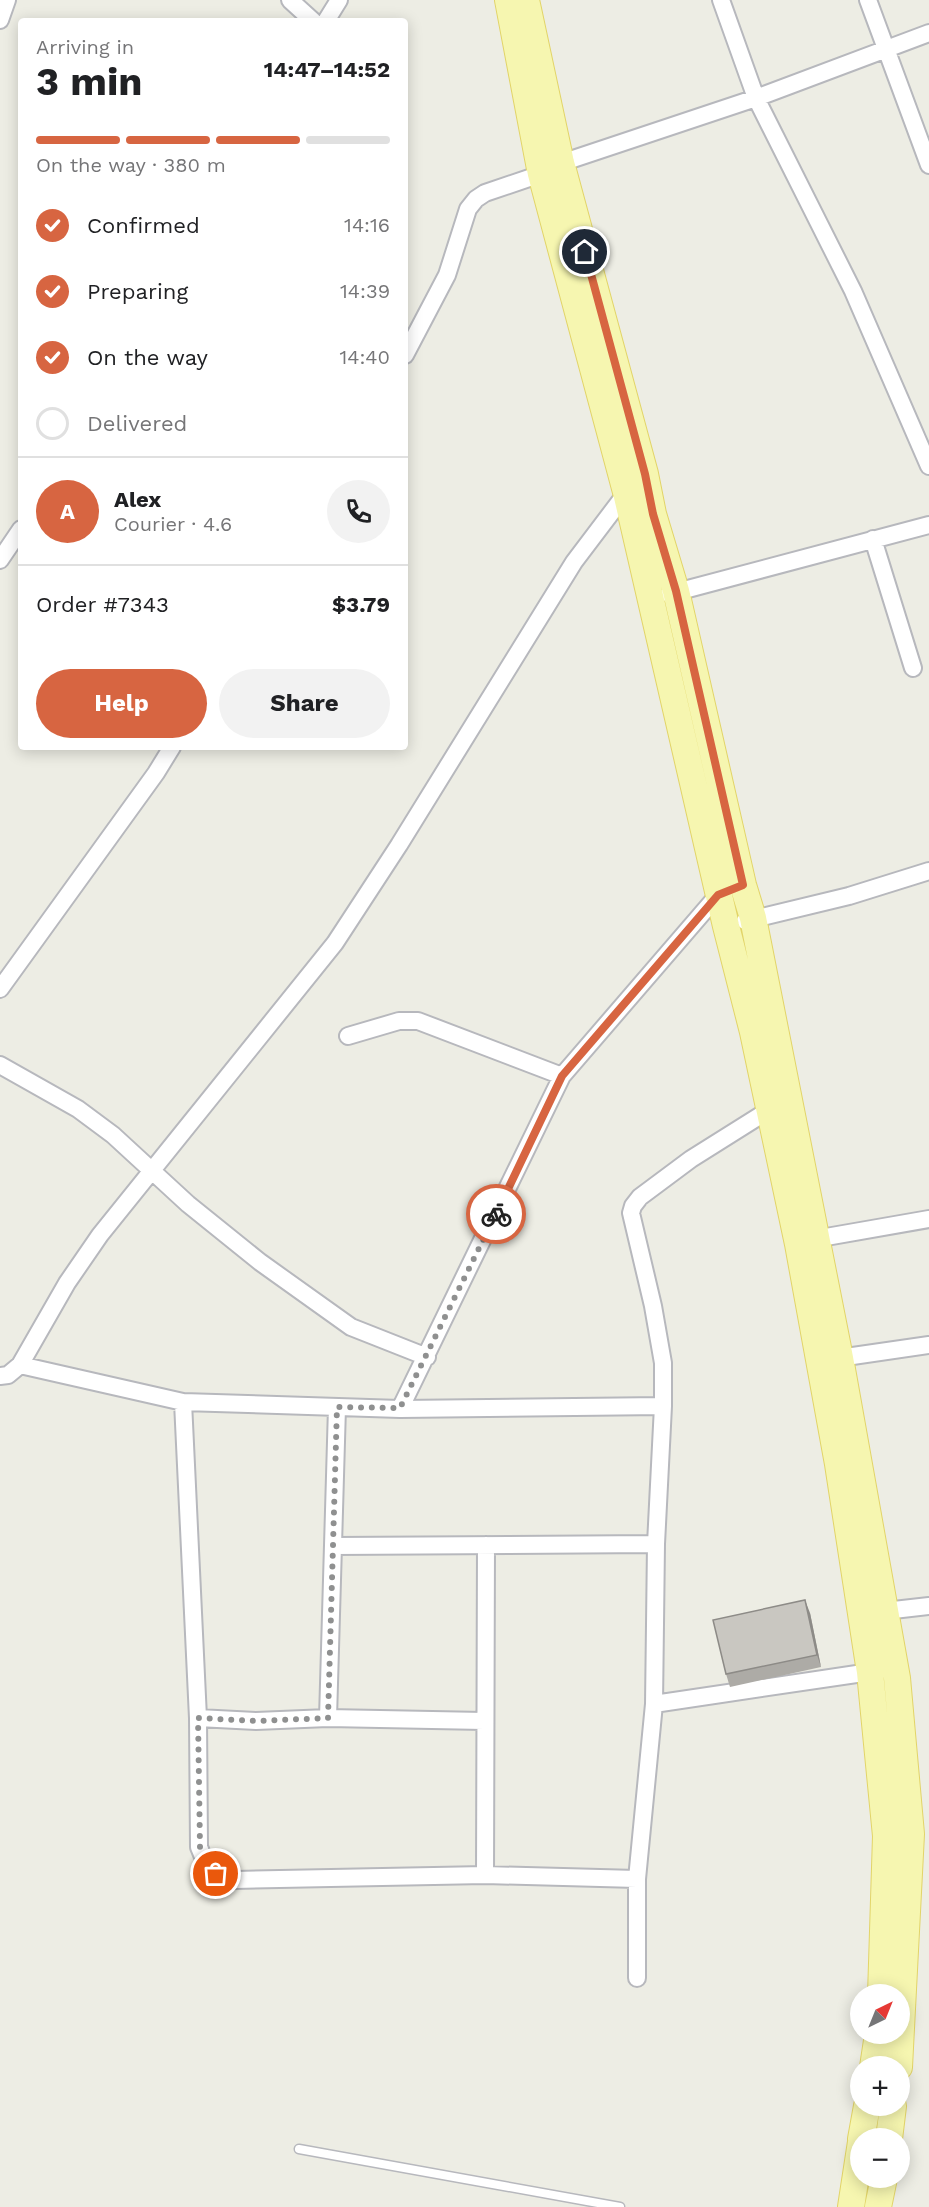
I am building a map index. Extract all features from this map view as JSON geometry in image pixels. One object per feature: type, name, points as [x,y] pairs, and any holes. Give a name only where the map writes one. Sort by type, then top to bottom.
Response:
[{"type":"main road","points":[[508,0],[551,168],[718,895],[726,926],[765,1032]]},
{"type":"main road","points":[[526,0],[551,168],[645,474],[653,514],[676,591],[743,885],[753,918],[765,1032],[830,1360],[873,1612],[897,1678],[909,1836],[899,2056]]},
{"type":"main road","points":[[873,1612],[870,1672],[909,1836],[882,1984]]},
{"type":"main road","points":[[851,2207],[854,2188]]},
{"type":"main road","points":[[878,2207],[882,2188]]},
{"type":"street","points":[[0,20],[7,0]]},
{"type":"street","points":[[290,0],[310,18]]},
{"type":"street","points":[[328,18],[339,0]]},
{"type":"street","points":[[721,0],[756,98],[853,291],[929,466]]},
{"type":"street","points":[[868,0],[929,165]]},
{"type":"street","points":[[408,349],[447,275],[468,209],[485,193],[756,98],[929,33]]},
{"type":"street","points":[[0,1376],[8,1375],[21,1365],[67,1283],[100,1235],[334,943],[399,845],[568,571],[626,492],[645,474]]},
{"type":"street","points":[[652,600],[676,591],[929,525]]},
{"type":"street","points":[[0,560],[18,533]]},
{"type":"street","points":[[873,539],[913,668]]},
{"type":"street","points":[[0,989],[156,773],[170,750]]},
{"type":"street","points":[[726,926],[849,896],[929,871]]},
{"type":"street","points":[[400,1408],[427,1357],[562,1076],[718,895],[743,885]]},
{"type":"street","points":[[348,1036],[399,1021],[417,1021],[562,1076]]},
{"type":"street","points":[[0,1065],[78,1109],[113,1135],[188,1204],[260,1262],[351,1327],[427,1357]]},
{"type":"street","points":[[637,1978],[637,1879],[654,1704],[656,1544],[663,1363],[653,1306],[631,1213],[640,1197],[692,1159],[780,1107]]},
{"type":"street","points":[[807,1241],[929,1219]]},
{"type":"street","points":[[830,1360],[929,1345]]},
{"type":"street","points":[[21,1365],[183,1402],[400,1408],[663,1406]]},
{"type":"street","points":[[183,1402],[198,1718],[200,1847],[205,1862],[216,1874],[235,1880],[485,1875],[637,1879]]},
{"type":"street","points":[[328,1718],[337,1407]]},
{"type":"street","points":[[333,1546],[656,1544]]},
{"type":"street","points":[[485,1875],[486,1545]]},
{"type":"street","points":[[873,1612],[929,1606]]},
{"type":"street","points":[[654,1704],[870,1672]]},
{"type":"street","points":[[198,1718],[256,1721],[328,1718],[484,1721]]},
{"type":"street","points":[[864,2207],[878,2188]]},
{"type":"lane","points":[[299,2149],[620,2207]]},
{"type":"building","points":[[805,1600],[817,1655],[726,1674],[713,1620]]},
{"type":"way so far","points":[[216,1874],[205,1862],[200,1847],[198,1718],[256,1721],[328,1718],[337,1407],[400,1408],[496,1214]]},
{"type":"route","points":[[496,1214],[562,1076],[718,895],[743,885],[676,591],[653,514],[645,474],[585,252]]}]
